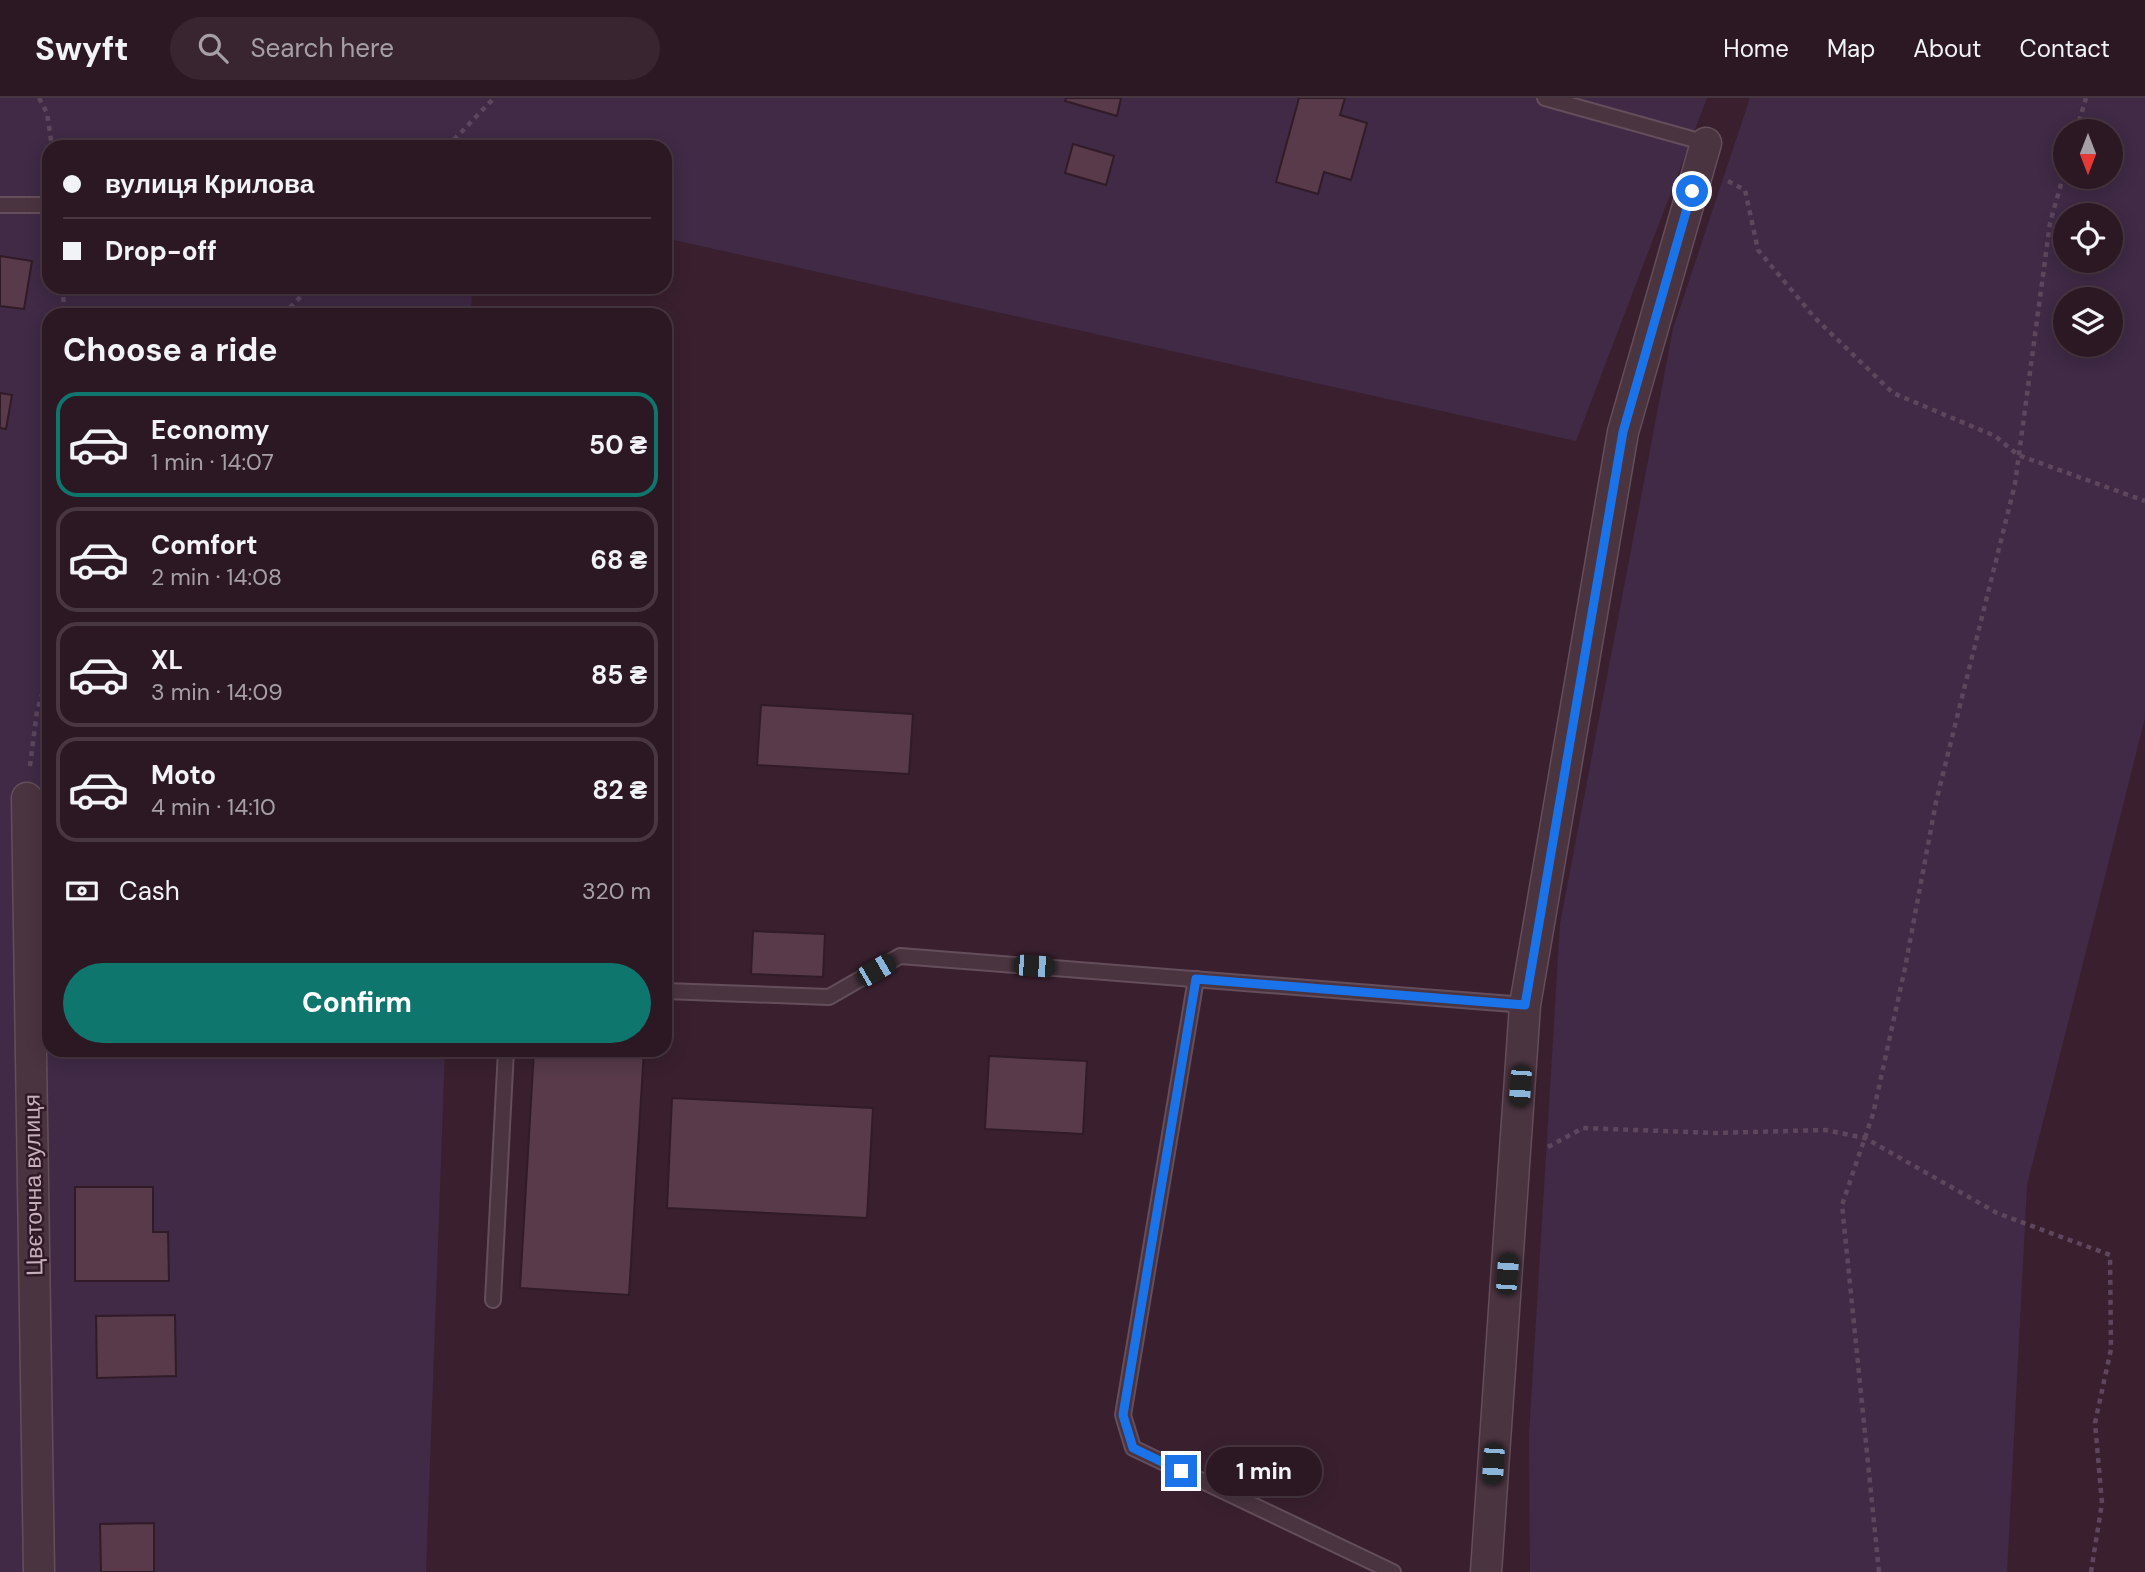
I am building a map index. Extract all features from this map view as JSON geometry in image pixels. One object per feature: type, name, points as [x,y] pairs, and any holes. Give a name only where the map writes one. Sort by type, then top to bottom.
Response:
[{"type":"street","points":[[1486,1572],[1525,1005],[1623,432],[1703,154]]},
{"type":"street","name":"Цвєточна вулиця","points":[[27,798],[39,1572]]},
{"type":"lane","points":[[1545,98],[1703,154]]},
{"type":"lane","points":[[0,205],[42,205]]},
{"type":"lane","points":[[672,991],[829,997],[900,956],[1525,1005]]},
{"type":"lane","points":[[1196,979],[1123,1415],[1133,1448],[1393,1572]]},
{"type":"lane","points":[[494,1300],[506,1057]]},
{"type":"path","points":[[39,98],[47,113],[51,140]]},
{"type":"path","points":[[454,140],[494,98]]},
{"type":"path","points":[[2080,119],[2086,98]]},
{"type":"path","points":[[1703,154],[1745,190],[1758,250],[1815,318],[1893,393],[1995,436],[2018,454],[2145,501]]},
{"type":"path","points":[[1879,1572],[1842,1205],[1873,1114],[1905,968],[1936,802],[2015,484],[2050,223],[2060,189]]},
{"type":"path","points":[[290,308],[303,294]]},
{"type":"path","points":[[27,798],[37,711],[42,694]]},
{"type":"path","points":[[1514,1166],[1583,1128],[1715,1133],[1825,1130],[1865,1138],[1997,1213],[2110,1255],[2111,1349],[2095,1423],[2102,1503],[2091,1572]]},
{"type":"shaded area","points":[[0,98],[1707,98],[1576,441],[672,240],[672,140],[42,140],[42,294],[472,294],[471,308],[42,308],[42,1057],[445,1057],[426,1572],[0,1572]]},
{"type":"shaded area","points":[[1750,98],[2145,98],[2145,718],[2027,1185],[2007,1572],[1530,1572],[1529,1436],[1560,924],[1673,329]]},
{"type":"building","points":[[1066,98],[1121,98],[1117,116],[1065,101]]},
{"type":"building","points":[[1299,98],[1345,98],[1340,115],[1367,123],[1351,180],[1324,172],[1318,194],[1276,182]]},
{"type":"building","points":[[1073,144],[1114,156],[1106,185],[1065,173]]},
{"type":"building","points":[[0,256],[32,261],[24,309],[0,306]]},
{"type":"building","points":[[0,393],[12,395],[6,429],[0,428]]},
{"type":"building","points":[[761,705],[913,714],[909,774],[757,765]]},
{"type":"building","points":[[753,931],[825,934],[823,977],[751,974]]},
{"type":"building","points":[[989,1056],[1087,1061],[1083,1134],[985,1129]]},
{"type":"building","points":[[534,1057],[644,1057],[629,1295],[520,1288]]},
{"type":"building","points":[[672,1098],[873,1108],[867,1218],[667,1208]]},
{"type":"building","points":[[75,1187],[153,1187],[153,1232],[168,1232],[169,1281],[75,1281]]},
{"type":"building","points":[[175,1315],[176,1376],[97,1378],[96,1316]]},
{"type":"building","points":[[154,1523],[154,1572],[101,1572],[100,1524]]},
{"type":"route","points":[[1181,1471],[1133,1448],[1123,1415],[1196,979],[1525,1005],[1623,432],[1692,191]]}]
